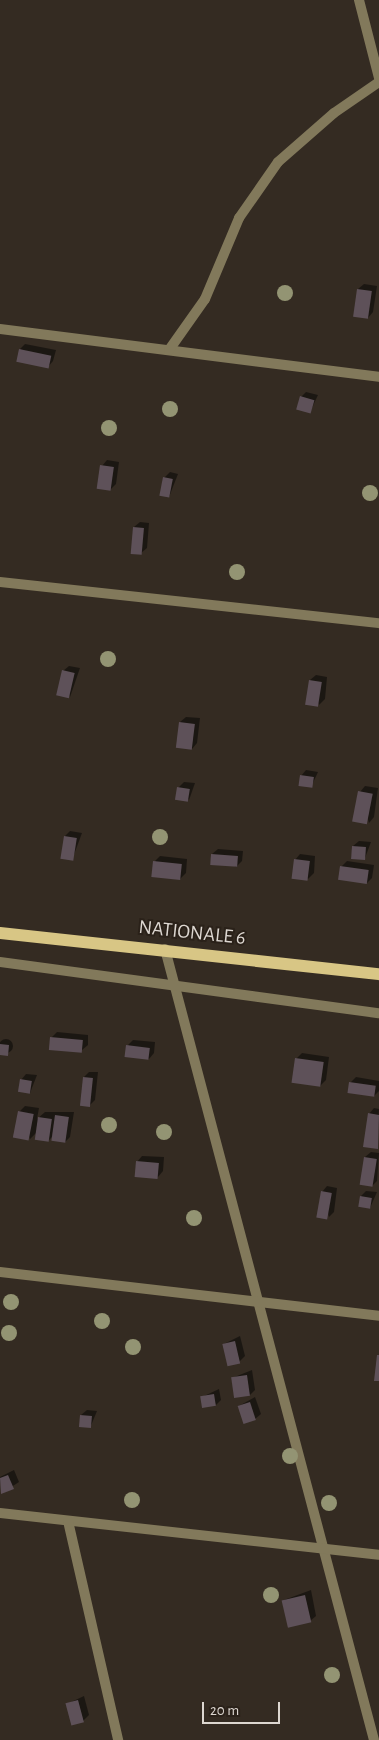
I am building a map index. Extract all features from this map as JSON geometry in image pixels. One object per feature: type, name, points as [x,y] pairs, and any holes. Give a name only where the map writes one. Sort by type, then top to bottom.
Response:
[{"type":"main road","name":"NATIONALE 6","points":[[0,933],[165,949],[379,974]]},
{"type":"street","points":[[359,0],[379,78]]},
{"type":"street","points":[[169,350],[205,299],[239,218],[278,162],[334,113],[379,82]]},
{"type":"street","points":[[0,329],[379,377]]},
{"type":"street","points":[[0,582],[379,622]]},
{"type":"street","points":[[165,949],[374,1740]]},
{"type":"street","points":[[0,962],[379,1014]]},
{"type":"street","points":[[0,1272],[379,1316]]},
{"type":"street","points":[[0,1513],[379,1554]]},
{"type":"street","points":[[68,1521],[118,1740]]},
{"type":"building","points":[[357,289],[372,291],[368,319],[353,317]]},
{"type":"building","points":[[19,349],[51,356],[49,369],[16,362]]},
{"type":"building","points":[[300,396],[314,400],[311,414],[296,409]]},
{"type":"building","points":[[100,465],[114,467],[111,491],[97,489]]},
{"type":"building","points":[[163,477],[173,479],[169,498],[159,496]]},
{"type":"building","points":[[133,527],[144,528],[142,555],[131,554]]},
{"type":"building","points":[[62,670],[75,673],[69,698],[56,695]]},
{"type":"building","points":[[309,680],[322,682],[318,707],[305,705]]},
{"type":"building","points":[[179,722],[195,724],[192,750],[176,748]]},
{"type":"building","points":[[300,775],[314,777],[312,788],[298,786]]},
{"type":"building","points":[[177,787],[190,789],[188,802],[175,800]]},
{"type":"building","points":[[358,791],[373,794],[367,824],[352,821]]},
{"type":"building","points":[[64,836],[77,838],[73,861],[60,859]]},
{"type":"building","points":[[352,846],[366,847],[365,860],[351,859]]},
{"type":"building","points":[[211,854],[238,856],[237,867],[210,865]]},
{"type":"building","points":[[294,859],[310,861],[307,881],[292,879]]},
{"type":"building","points":[[153,861],[182,864],[180,880],[151,877]]},
{"type":"building","points":[[340,866],[369,870],[367,884],[338,880]]},
{"type":"building","points":[[50,1037],[83,1040],[82,1053],[49,1050]]},
{"type":"building","points":[[0,1044],[9,1045],[8,1056],[0,1055]]},
{"type":"building","points":[[126,1045],[150,1048],[148,1060],[125,1057]]},
{"type":"building","points":[[295,1058],[324,1062],[320,1087],[292,1083]]},
{"type":"building","points":[[83,1077],[93,1078],[90,1107],[80,1106]]},
{"type":"building","points":[[20,1079],[32,1081],[30,1094],[18,1092]]},
{"type":"building","points":[[349,1082],[376,1086],[374,1097],[347,1093]]},
{"type":"building","points":[[18,1111],[34,1114],[29,1141],[13,1138]]},
{"type":"building","points":[[368,1113],[379,1115],[378,1149],[363,1147]]},
{"type":"building","points":[[55,1115],[69,1117],[65,1143],[51,1141]]},
{"type":"building","points":[[38,1117],[52,1119],[49,1142],[35,1140]]},
{"type":"building","points":[[364,1157],[377,1159],[372,1187],[360,1185]]},
{"type":"building","points":[[136,1161],[159,1163],[158,1179],[135,1177]]},
{"type":"building","points":[[321,1191],[332,1193],[327,1219],[316,1218]]},
{"type":"building","points":[[360,1196],[372,1198],[370,1209],[358,1207]]},
{"type":"building","points":[[235,1341],[240,1363],[228,1366],[222,1344]]},
{"type":"building","points":[[377,1355],[379,1355],[379,1381],[374,1381]]},
{"type":"building","points":[[247,1375],[250,1396],[234,1398],[231,1377]]},
{"type":"building","points":[[214,1394],[216,1406],[202,1408],[200,1396]]},
{"type":"building","points":[[250,1402],[256,1420],[244,1424],[238,1406]]},
{"type":"building","points":[[80,1415],[92,1416],[91,1428],[79,1427]]},
{"type":"building","points":[[8,1475],[14,1489],[1,1494],[0,1478]]},
{"type":"building","points":[[305,1595],[311,1622],[288,1628],[282,1600]]},
{"type":"building","points":[[78,1700],[84,1722],[71,1726],[65,1703]]}]
